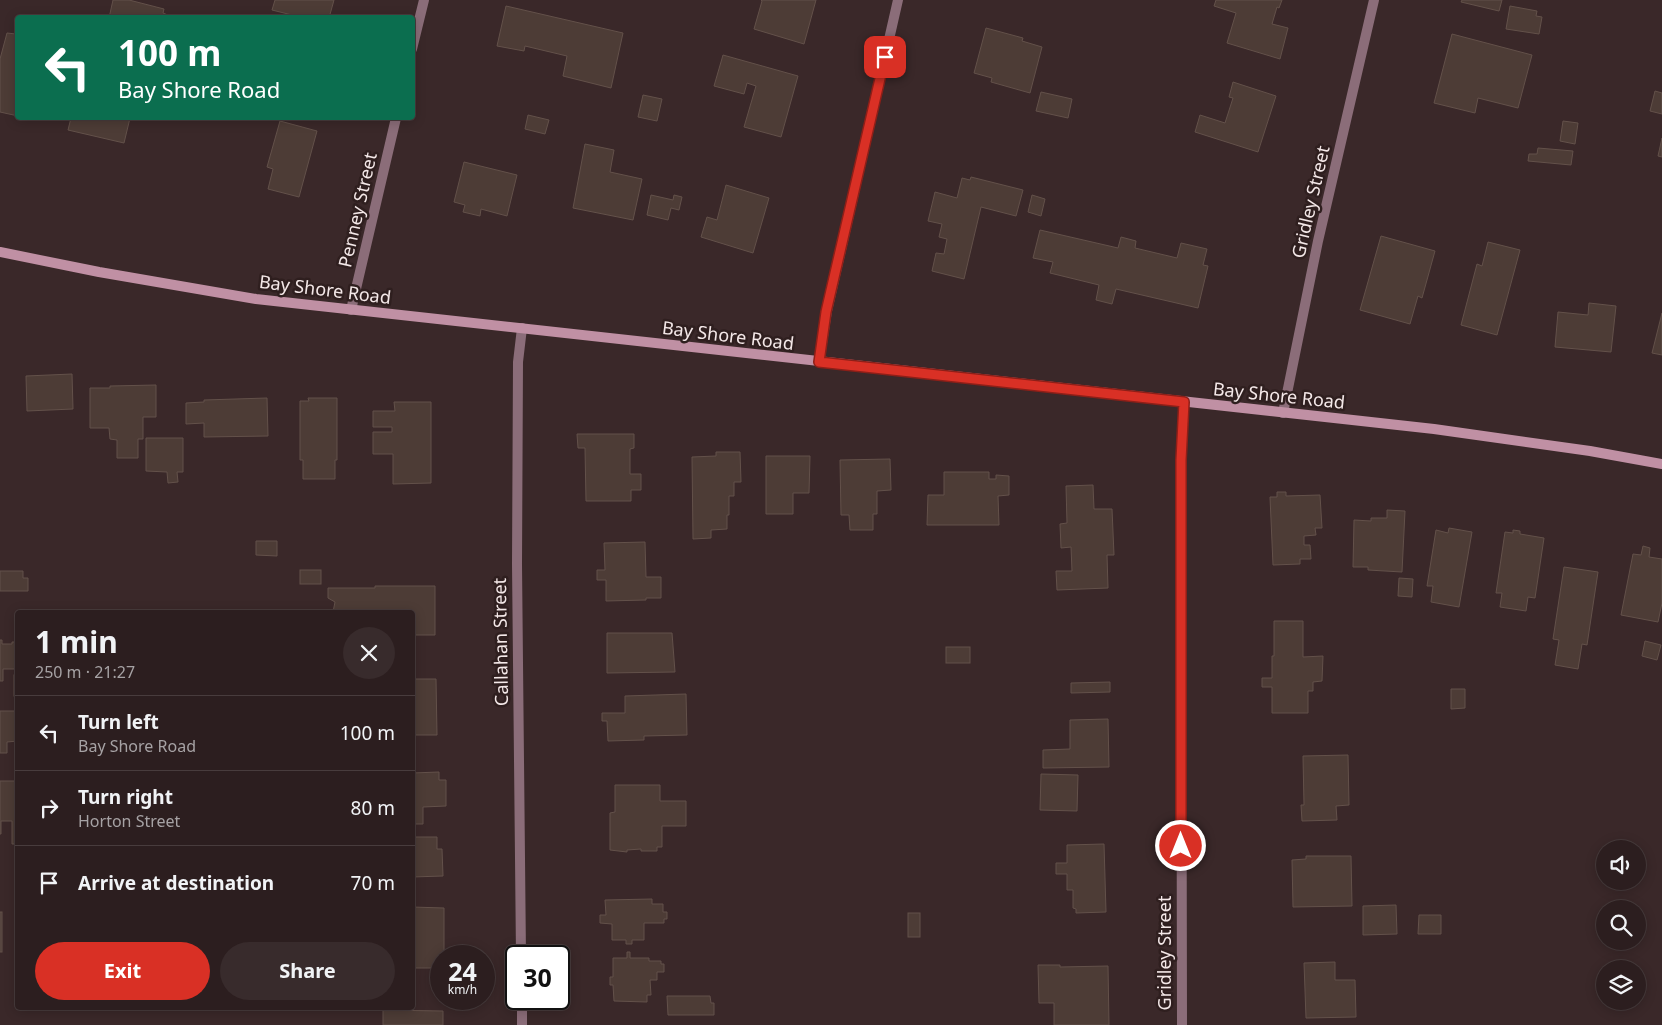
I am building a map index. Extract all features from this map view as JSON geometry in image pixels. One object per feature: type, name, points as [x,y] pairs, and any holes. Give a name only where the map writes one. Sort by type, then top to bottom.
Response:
[{"type":"main road","name":"Bay Shore Road","points":[[0,252],[204,291],[351,310],[1513,439],[1662,464]]},
{"type":"street","points":[[415,37],[424,0]]},
{"type":"street","points":[[819,362],[826,312],[898,0]]},
{"type":"street","name":"Gridley Street","points":[[1283,413],[1318,241],[1374,0]]},
{"type":"street","name":"Penney Street","points":[[351,310],[396,120]]},
{"type":"street","name":"Callahan Street","points":[[521,945],[517,554],[518,362],[522,328]]},
{"type":"street","name":"Gridley Street","points":[[1182,1025],[1181,479],[1184,402]]},
{"type":"street","points":[[522,1010],[522,1025]]},
{"type":"building","points":[[113,0],[129,0],[164,9],[163,13],[168,15],[110,15]]},
{"type":"building","points":[[275,0],[334,0],[330,15],[292,15],[272,10]]},
{"type":"building","points":[[761,0],[816,0],[804,44],[754,29]]},
{"type":"building","points":[[1216,0],[1282,0],[1279,8],[1277,7],[1272,24],[1288,28],[1280,59],[1227,43],[1236,13],[1214,6]]},
{"type":"building","points":[[1462,0],[1502,0],[1499,11],[1461,2]]},
{"type":"building","points":[[506,6],[623,33],[611,88],[563,76],[567,56],[525,46],[524,51],[497,46]]},
{"type":"building","points":[[1510,6],[1537,11],[1536,16],[1542,17],[1539,34],[1506,29]]},
{"type":"building","points":[[986,28],[1023,38],[1022,41],[1042,47],[1030,93],[991,82],[992,78],[974,73]]},
{"type":"building","points":[[7,33],[15,34],[15,115],[0,112],[0,59]]},
{"type":"building","points":[[1452,34],[1532,55],[1518,108],[1478,98],[1475,113],[1434,103]]},
{"type":"building","points":[[723,55],[798,76],[781,137],[744,127],[756,86],[747,83],[744,94],[714,86]]},
{"type":"building","points":[[1233,82],[1276,96],[1258,152],[1195,132],[1200,115],[1225,123],[1233,98],[1229,97]]},
{"type":"building","points":[[1655,91],[1662,93],[1662,114],[1650,111]]},
{"type":"building","points":[[1041,92],[1072,99],[1068,118],[1036,111]]},
{"type":"building","points":[[643,95],[662,99],[657,121],[638,117]]},
{"type":"building","points":[[528,115],[549,120],[545,134],[525,129]]},
{"type":"building","points":[[70,120],[130,120],[124,143],[68,130]]},
{"type":"building","points":[[280,121],[317,131],[299,197],[268,189],[273,169],[267,167]]},
{"type":"building","points":[[1563,121],[1578,123],[1575,144],[1560,141]]},
{"type":"building","points":[[1662,138],[1662,157],[1658,156]]},
{"type":"building","points":[[585,144],[614,150],[610,172],[642,179],[633,220],[573,208]]},
{"type":"building","points":[[1538,148],[1573,151],[1571,165],[1528,161],[1529,154],[1537,154]]},
{"type":"building","points":[[464,162],[517,175],[507,216],[481,209],[480,216],[463,212],[465,205],[454,202]]},
{"type":"building","points":[[971,177],[1023,190],[1016,216],[981,207],[964,279],[932,271],[936,253],[944,254],[947,239],[939,237],[942,224],[928,221],[935,192],[957,198],[962,178],[970,180]]},
{"type":"building","points":[[726,185],[769,198],[753,253],[701,237],[707,217],[717,220]]},
{"type":"building","points":[[651,195],[673,200],[674,195],[682,197],[679,210],[671,208],[668,220],[647,215]]},
{"type":"building","points":[[1032,195],[1045,199],[1041,216],[1028,212]]},
{"type":"building","points":[[1040,230],[1118,248],[1121,237],[1136,241],[1135,248],[1177,258],[1181,243],[1207,249],[1203,265],[1208,266],[1198,308],[1116,289],[1112,304],[1096,300],[1099,285],[1050,273],[1053,262],[1033,258]]},
{"type":"building","points":[[1381,236],[1435,251],[1422,298],[1418,296],[1410,324],[1360,310]]},
{"type":"building","points":[[1488,242],[1520,250],[1497,335],[1461,325],[1477,264],[1482,266]]},
{"type":"building","points":[[1589,303],[1616,306],[1611,352],[1555,347],[1558,312],[1588,315]]},
{"type":"building","points":[[1662,313],[1662,355],[1652,353]]},
{"type":"building","points":[[72,374],[73,409],[27,411],[26,376]]},
{"type":"building","points":[[156,385],[156,417],[143,417],[143,439],[138,439],[138,458],[117,458],[117,440],[110,439],[109,428],[90,428],[90,388]]},
{"type":"building","points":[[267,398],[268,436],[204,437],[204,423],[186,424],[186,403],[204,402],[204,400]]},
{"type":"building","points":[[308,398],[337,398],[337,460],[335,460],[335,479],[303,479],[303,460],[300,460],[300,401],[309,401]]},
{"type":"building","points":[[394,402],[431,402],[431,483],[393,484],[393,454],[373,454],[373,432],[392,432],[392,427],[373,427],[373,411],[395,411]]},
{"type":"building","points":[[577,434],[634,434],[634,448],[630,449],[630,474],[641,474],[641,490],[631,490],[631,501],[586,501],[585,448],[578,448]]},
{"type":"building","points":[[146,438],[183,438],[183,472],[177,472],[178,482],[168,483],[167,472],[146,471]]},
{"type":"building","points":[[716,452],[740,452],[741,482],[734,482],[734,496],[729,496],[727,529],[711,530],[711,538],[693,539],[692,457],[716,456]]},
{"type":"building","points":[[766,456],[810,456],[809,493],[793,493],[793,514],[766,514]]},
{"type":"building","points":[[890,459],[891,490],[877,491],[877,514],[873,514],[873,530],[850,530],[849,515],[841,515],[840,460]]},
{"type":"building","points":[[944,472],[989,472],[989,479],[996,479],[996,475],[1009,476],[1009,495],[998,496],[999,525],[927,525],[928,495],[944,495]]},
{"type":"building","points":[[1093,485],[1094,509],[1112,509],[1114,555],[1107,555],[1108,588],[1057,590],[1056,571],[1072,571],[1071,547],[1061,548],[1060,524],[1067,523],[1066,486]]},
{"type":"building","points":[[1277,492],[1286,492],[1286,496],[1320,495],[1322,528],[1315,528],[1316,535],[1304,536],[1304,545],[1310,545],[1311,559],[1300,559],[1300,564],[1273,565],[1270,497],[1277,497]]},
{"type":"building","points":[[1387,510],[1405,511],[1402,572],[1368,570],[1368,567],[1353,567],[1354,520],[1371,521],[1371,518],[1387,518]]},
{"type":"building","points":[[1449,528],[1472,532],[1459,607],[1431,602],[1433,586],[1427,586],[1436,530],[1448,533]]},
{"type":"building","points":[[1513,530],[1520,531],[1520,534],[1544,538],[1535,598],[1528,597],[1526,611],[1500,607],[1502,593],[1496,593],[1505,532],[1513,533]]},
{"type":"building","points":[[256,541],[277,541],[277,556],[256,555]]},
{"type":"building","points":[[645,542],[646,577],[661,577],[661,598],[606,601],[606,580],[597,580],[597,570],[605,570],[604,543]]},
{"type":"building","points":[[1643,546],[1650,548],[1649,557],[1662,559],[1662,603],[1658,622],[1621,615],[1633,554],[1641,555]]},
{"type":"building","points":[[1564,567],[1598,572],[1587,645],[1582,644],[1578,669],[1555,665],[1559,640],[1553,639]]},
{"type":"building","points":[[300,570],[321,570],[321,584],[300,584]]},
{"type":"building","points":[[0,571],[23,571],[23,578],[28,578],[28,591],[0,591]]},
{"type":"building","points":[[1399,578],[1413,579],[1412,597],[1398,596]]},
{"type":"building","points":[[375,586],[435,586],[435,635],[415,635],[415,610],[333,610],[335,602],[328,598],[328,588],[375,588]]},
{"type":"building","points":[[1274,621],[1303,621],[1303,657],[1323,656],[1322,681],[1313,682],[1313,691],[1308,691],[1308,713],[1272,713],[1272,687],[1262,687],[1262,678],[1272,678]]},
{"type":"building","points":[[607,633],[672,633],[675,672],[607,673]]},
{"type":"building","points":[[0,640],[2,640],[2,644],[12,644],[12,642],[15,642],[15,669],[3,669],[3,681],[0,681]]},
{"type":"building","points":[[1645,641],[1661,645],[1657,660],[1642,656]]},
{"type":"building","points":[[946,647],[970,647],[970,663],[946,663]]},
{"type":"building","points":[[14,675],[15,675],[15,696]]},
{"type":"building","points":[[415,679],[436,679],[437,735],[415,735]]},
{"type":"building","points":[[1110,682],[1110,692],[1071,693],[1071,683]]},
{"type":"building","points":[[1451,689],[1465,689],[1465,708],[1451,709]]},
{"type":"building","points":[[686,694],[687,735],[644,736],[644,740],[608,741],[607,721],[602,721],[602,713],[625,713],[625,696]]},
{"type":"building","points":[[0,711],[15,711],[15,741],[7,742],[7,753],[0,753]]},
{"type":"building","points":[[1108,719],[1109,767],[1043,768],[1043,750],[1070,749],[1070,720]]},
{"type":"building","points":[[1348,755],[1349,805],[1336,806],[1337,820],[1302,821],[1301,805],[1304,805],[1303,756]]},
{"type":"building","points":[[439,772],[439,780],[446,780],[446,806],[423,807],[423,824],[415,824],[415,773]]},
{"type":"building","points":[[1041,774],[1078,775],[1077,811],[1040,810]]},
{"type":"building","points":[[0,781],[15,781],[15,844],[12,844],[12,821],[1,821],[0,834]]},
{"type":"building","points":[[615,785],[660,785],[660,801],[686,801],[686,826],[662,826],[662,847],[657,847],[657,851],[641,851],[641,849],[627,850],[627,852],[610,850],[610,813],[615,812]]},
{"type":"building","points":[[415,837],[437,837],[437,849],[442,849],[443,876],[415,877]]},
{"type":"building","points":[[1104,844],[1106,912],[1076,913],[1076,909],[1073,908],[1073,890],[1067,890],[1067,874],[1056,874],[1056,863],[1067,863],[1067,845]]},
{"type":"building","points":[[1306,856],[1351,856],[1352,906],[1293,907],[1292,860],[1306,859]]},
{"type":"building","points":[[652,899],[652,904],[663,904],[663,912],[667,912],[667,919],[664,919],[664,923],[644,923],[644,940],[632,940],[632,944],[626,944],[626,940],[612,940],[612,924],[600,923],[600,915],[606,915],[605,900]]},
{"type":"building","points":[[1396,905],[1397,934],[1363,935],[1363,906]]},
{"type":"building","points":[[415,907],[444,908],[444,945],[430,945],[430,968],[415,968]]},
{"type":"building","points":[[0,912],[2,912],[2,952],[0,952]]},
{"type":"building","points":[[908,913],[920,913],[920,937],[908,937]]},
{"type":"building","points":[[1419,915],[1441,915],[1441,934],[1418,934]]},
{"type":"building","points":[[627,952],[630,952],[630,958],[649,958],[649,961],[661,961],[661,964],[664,964],[664,972],[657,972],[657,980],[650,980],[651,995],[647,995],[647,1002],[614,1001],[613,985],[610,985],[610,977],[613,977],[613,958],[627,958]]},
{"type":"building","points":[[1335,962],[1335,980],[1355,980],[1356,1017],[1306,1018],[1304,963]]},
{"type":"building","points":[[1038,965],[1060,965],[1060,967],[1108,966],[1109,1025],[1054,1025],[1054,1003],[1039,1003]]},
{"type":"building","points":[[667,996],[710,996],[711,1003],[714,1003],[714,1015],[668,1015]]},
{"type":"building","points":[[383,1010],[443,1011],[443,1025],[383,1025]]},
{"type":"route","points":[[885,57],[826,312],[819,362],[1184,402],[1181,460],[1181,846]]}]
